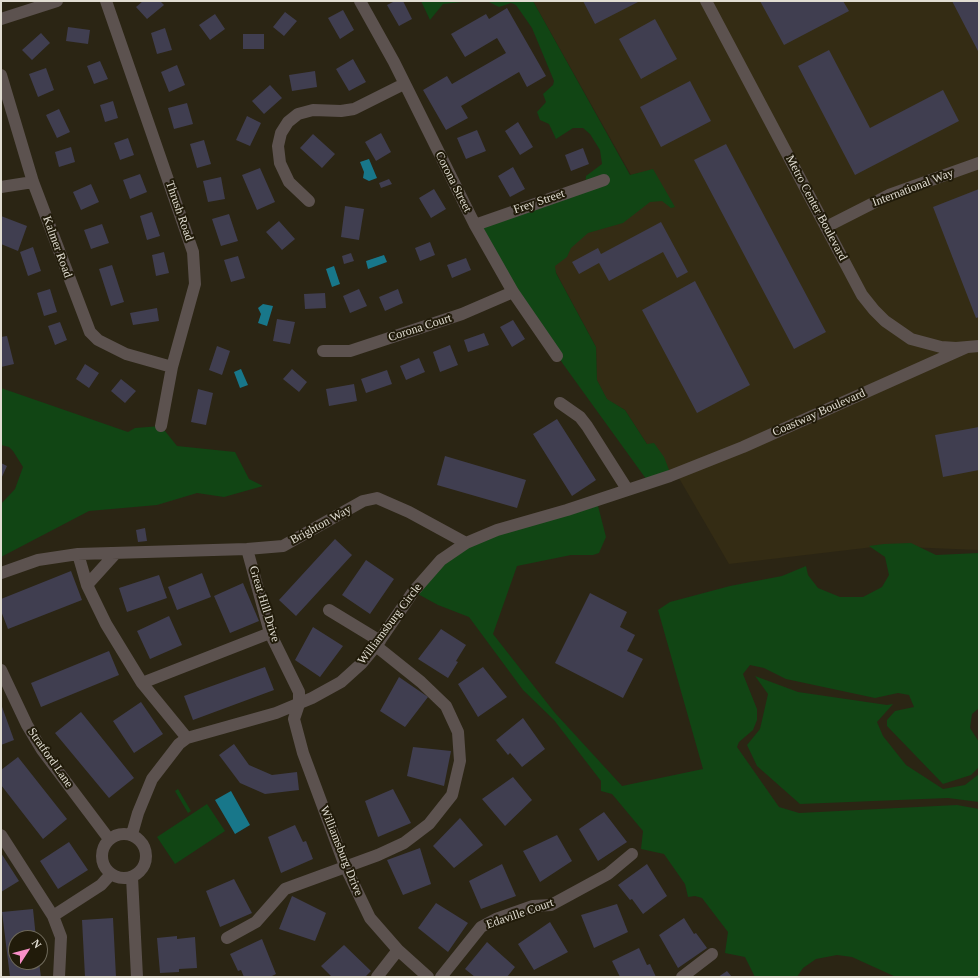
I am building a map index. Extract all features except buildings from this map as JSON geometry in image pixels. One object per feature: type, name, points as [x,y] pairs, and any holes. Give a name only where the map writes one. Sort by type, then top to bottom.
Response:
[{"type":"street","points":[[1,19],[57,1]]},
{"type":"street","name":"Thrush Road","points":[[106,1],[193,252],[195,284],[172,367],[161,426]]},
{"type":"street","name":"Corona Street","points":[[360,1],[404,84],[475,225],[514,292],[557,356]]},
{"type":"street","name":"Metro Center Boulevard","points":[[706,1],[862,295],[885,321],[911,339],[941,347],[979,346]]},
{"type":"street","name":"Kalmer Road","points":[[1,75],[33,182],[90,332],[98,340],[126,354],[172,367]]},
{"type":"street","points":[[309,201],[289,182],[280,163],[278,146],[282,133],[288,122],[298,114],[313,110],[354,110],[404,84]]},
{"type":"street","name":"International Way","points":[[826,227],[889,195],[979,163]]},
{"type":"street","name":"Frey Street","points":[[475,225],[604,180]]},
{"type":"street","points":[[1,187],[33,182]]},
{"type":"street","name":"Corona Court","points":[[323,351],[350,351],[462,314],[514,292]]},
{"type":"street","name":"Coastway Boulevard","points":[[670,476],[743,447],[967,347]]},
{"type":"street","points":[[560,403],[580,417],[627,489]]},
{"type":"street","name":"Williamsburg Circle","points":[[132,834],[138,813],[152,779],[164,761],[180,744],[187,738],[276,713],[299,704],[341,682],[362,663],[378,644],[413,592],[441,560],[466,543],[497,530],[567,510],[670,476]]},
{"type":"street","name":"Brighton Way","points":[[1,573],[38,560],[78,554],[247,549],[283,546],[363,501],[377,498],[409,512],[466,543]]},
{"type":"street","name":"Great Hill Drive","points":[[247,549],[270,633],[299,692],[299,704]]},
{"type":"street","points":[[87,585],[116,553]]},
{"type":"street","points":[[78,554],[87,585],[106,624],[142,684],[187,738]]},
{"type":"street","points":[[227,938],[256,922],[285,889],[378,855],[404,843],[430,824],[452,795],[460,761],[458,732],[446,706],[378,644],[329,610]]},
{"type":"street","points":[[142,684],[270,633]]},
{"type":"street","name":"Stratford Lane","points":[[1,670],[27,725],[42,750],[109,839]]},
{"type":"street","name":"Williamsburg Drive","points":[[299,704],[294,719],[303,753],[345,866],[370,918],[398,950],[428,977]]},
{"type":"street","points":[[120,834],[132,834],[143,843],[147,856],[143,869],[132,877],[121,878],[111,874],[104,866],[102,857],[104,847],[109,839],[120,834]]},
{"type":"street","points":[[1,835],[52,916],[61,936],[59,977]]},
{"type":"street","name":"Edaville Court","points":[[441,977],[481,927],[496,919],[533,906],[551,905],[608,874],[632,854]]},
{"type":"street","points":[[52,916],[101,885],[111,874]]},
{"type":"street","points":[[132,877],[137,977]]},
{"type":"street","points":[[377,977],[398,950]]},
{"type":"street","points":[[682,977],[712,954]]},
{"type":"shaded area","points":[[533,1],[979,1],[979,550],[882,546],[729,564],[676,473],[671,475],[647,444],[625,410],[607,400],[597,380],[596,347],[538,239],[639,173],[631,175]]},
{"type":"green space","points":[[421,1],[472,1],[443,4],[430,20]]},
{"type":"green space","points":[[487,1],[533,1],[630,175],[653,169],[675,207],[671,208],[662,201],[650,202],[623,223],[588,233],[571,248],[567,257],[555,266],[556,273],[596,347],[597,380],[607,399],[625,410],[647,444],[654,443],[664,457],[671,475],[649,483],[563,364],[477,226],[585,185],[586,176],[602,164],[600,150],[590,134],[583,128],[573,128],[556,139],[549,124],[540,120],[537,112],[546,102],[543,94],[553,85],[554,81],[532,28],[516,5],[511,3],[499,7]]},
{"type":"green space","points":[[1,388],[128,432],[135,428],[161,426],[177,446],[235,452],[249,479],[263,486],[224,497],[197,493],[157,505],[89,511],[1,557],[1,504],[15,489],[23,467],[9,447],[1,445]]},
{"type":"green space","points":[[597,502],[606,537],[599,553],[593,555],[571,555],[517,566],[493,634],[555,713],[622,786],[703,769],[658,610],[670,602],[730,586],[782,576],[806,566],[808,575],[818,588],[840,597],[863,597],[882,587],[889,575],[885,557],[869,546],[911,543],[936,555],[979,553],[979,708],[972,714],[970,728],[979,742],[979,767],[971,775],[943,784],[887,726],[887,720],[895,711],[914,707],[909,695],[898,693],[875,698],[786,679],[764,668],[750,665],[743,674],[757,709],[757,720],[753,730],[739,742],[737,747],[779,807],[799,813],[957,805],[979,809],[979,977],[896,977],[852,957],[837,955],[816,959],[803,968],[797,977],[755,977],[745,957],[725,953],[728,932],[702,898],[695,896],[688,897],[685,884],[664,854],[641,849],[643,831],[612,794],[601,791],[601,781],[554,720],[523,690],[469,617],[438,605],[416,593],[459,547]]},
{"type":"green space","points":[[755,676],[798,692],[887,705],[893,704],[877,722],[883,736],[906,765],[943,789],[965,785],[979,774],[979,802],[948,798],[800,804],[757,766],[747,745],[760,729],[768,694]]},
{"type":"green space","points":[[178,789],[191,811],[188,813],[175,791]]},
{"type":"green space","points":[[207,804],[225,831],[175,864],[157,837]]},
{"type":"water","points":[[369,159],[377,178],[369,181],[363,178],[364,172],[360,162]]},
{"type":"water","points":[[384,255],[387,262],[368,269],[366,261]]},
{"type":"water","points":[[334,266],[340,284],[332,287],[326,269]]},
{"type":"water","points":[[263,304],[273,306],[267,326],[258,323],[261,314],[258,308]]},
{"type":"water","points":[[241,369],[248,385],[240,388],[234,372]]},
{"type":"water","points":[[231,791],[250,825],[235,834],[215,800]]}]
